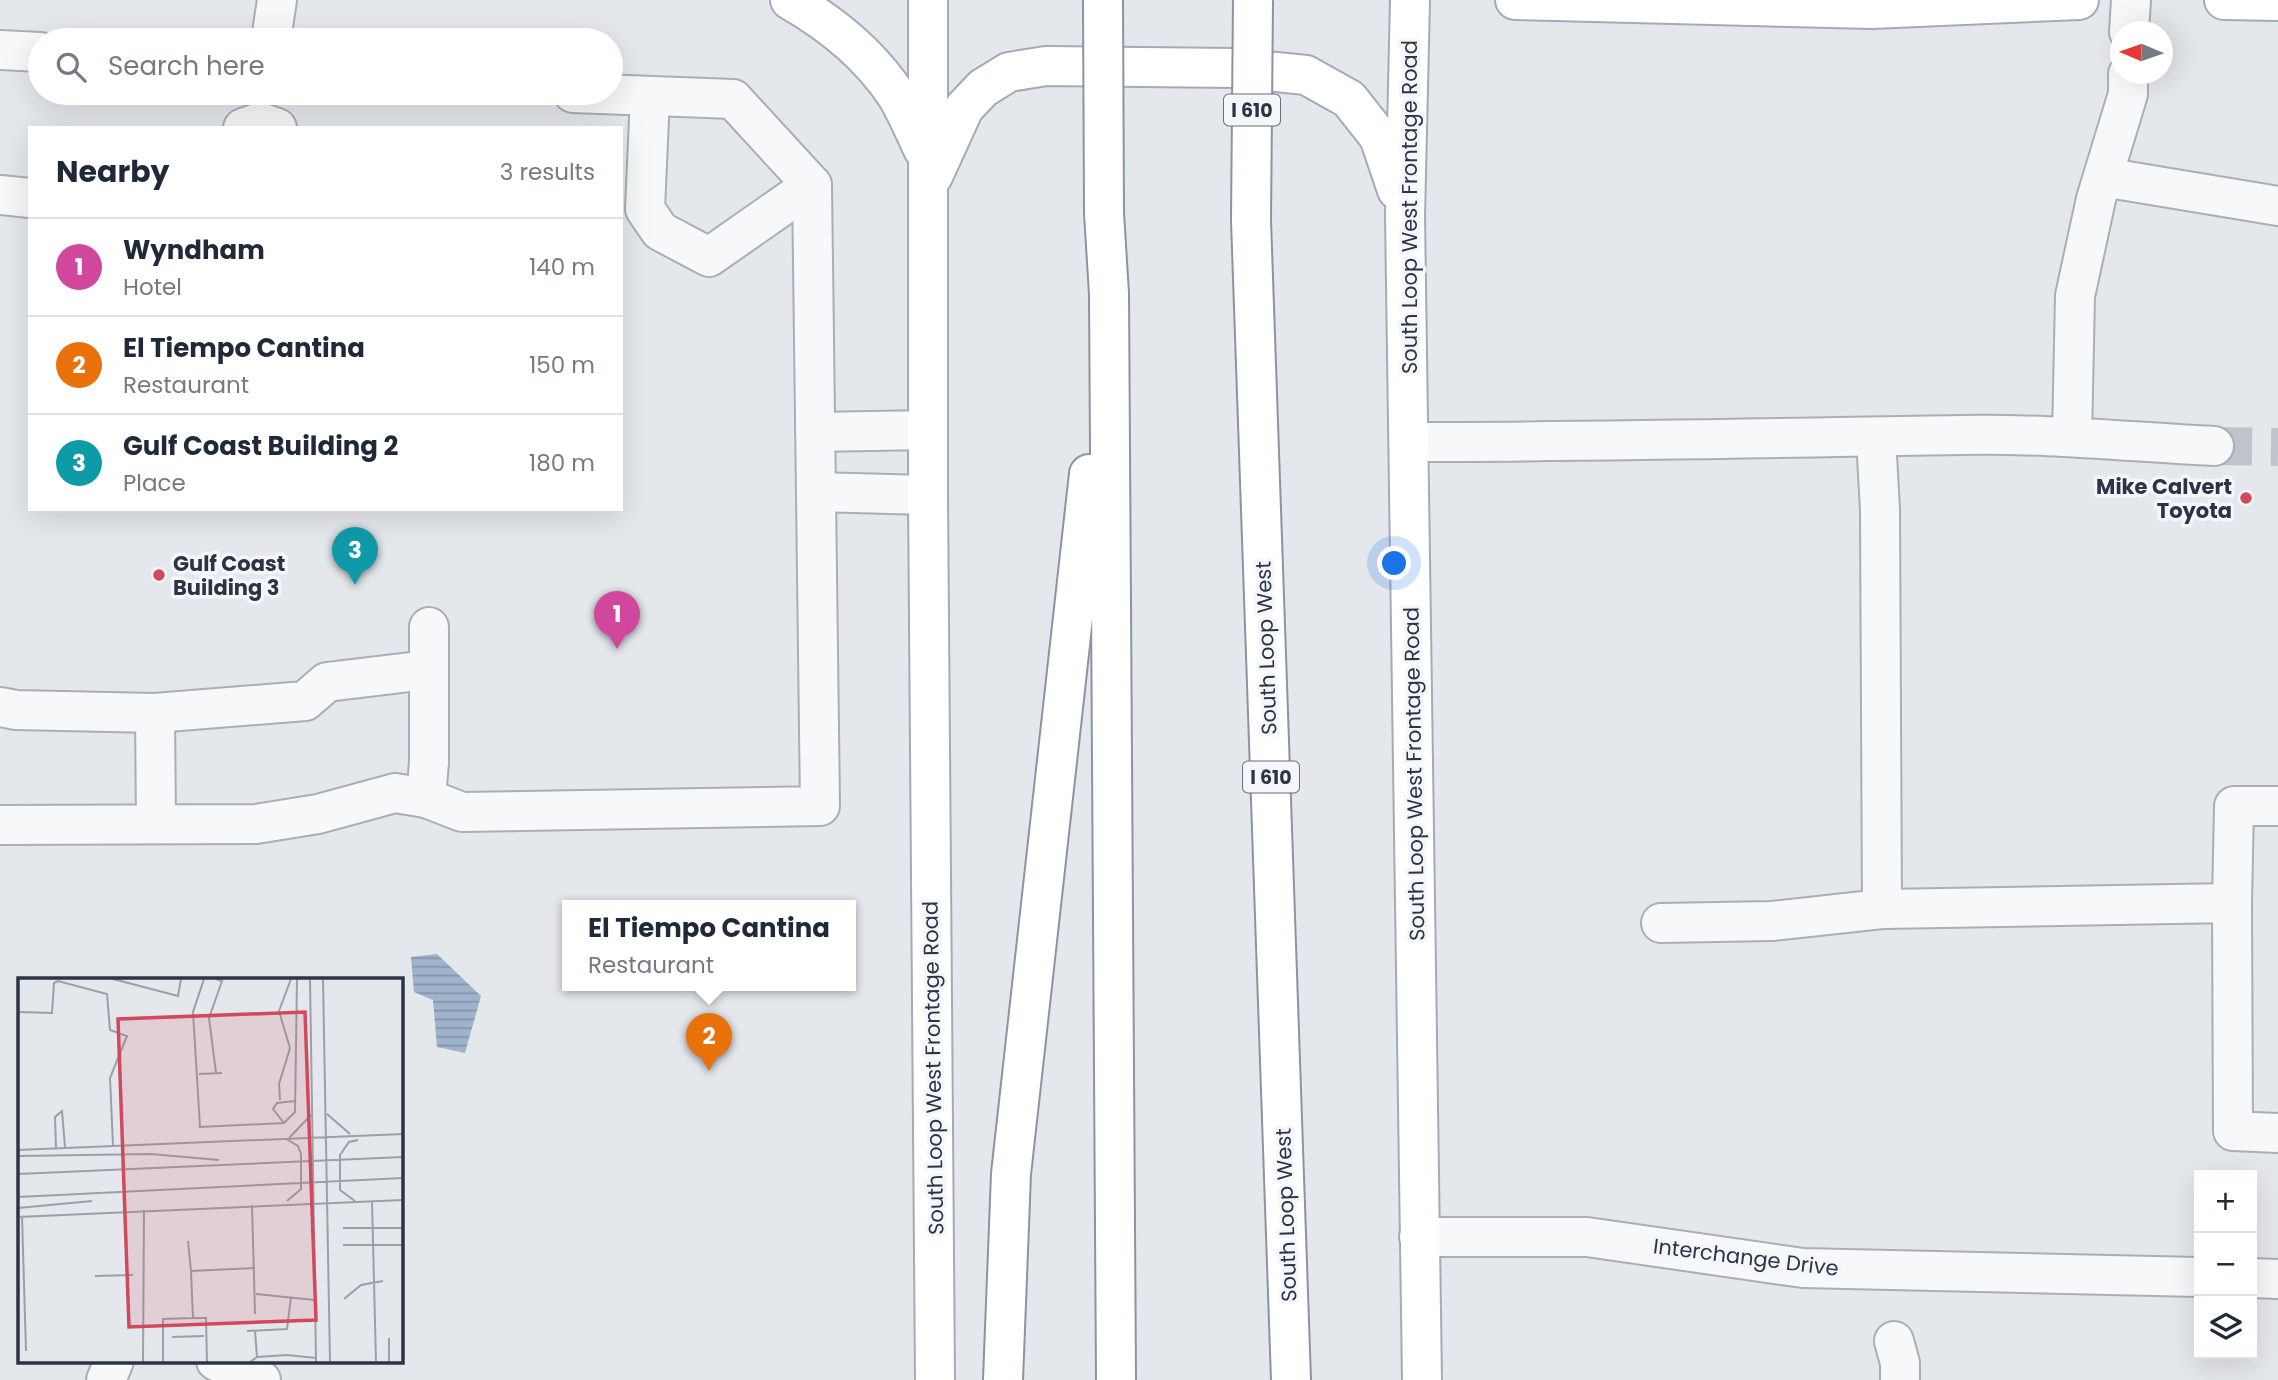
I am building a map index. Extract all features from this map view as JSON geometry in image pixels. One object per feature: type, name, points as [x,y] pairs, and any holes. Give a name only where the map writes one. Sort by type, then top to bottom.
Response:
[{"type":"main road","points":[[790,0],[821,18],[863,53],[897,97],[928,173]]},
{"type":"main road","name":"South Loop West Frontage Road","points":[[928,0],[928,495],[935,1380]]},
{"type":"main road","points":[[1103,0],[1104,213],[1109,294],[1116,1380]]},
{"type":"main road","name":"South Loop West","points":[[1253,0],[1251,220],[1291,1334],[1290,1380]]},
{"type":"main road","name":"South Loop West Frontage Road","points":[[1410,0],[1405,216],[1422,1380]]},
{"type":"main road","points":[[1515,0],[1872,9],[2078,0]]},
{"type":"main road","points":[[2224,0],[2278,1]]},
{"type":"main road","points":[[928,173],[964,108],[983,88],[1009,72],[1046,66],[1235,68],[1306,75],[1349,99],[1379,138],[1405,216]]},
{"type":"main road","points":[[1003,1380],[1011,1174],[1109,294]]},
{"type":"main road","points":[[1291,1334],[1309,1380]]},
{"type":"street","points":[[272,28],[276,0]]},
{"type":"street","points":[[2130,21],[2131,0]]},
{"type":"street","points":[[0,50],[28,51]]},
{"type":"street","points":[[2072,438],[2075,296],[2103,177],[2128,94],[2128,84]]},
{"type":"street","points":[[0,825],[256,824],[318,814],[395,793],[426,798],[462,812],[820,806],[811,185],[733,99],[623,95]]},
{"type":"street","points":[[650,96],[633,209],[660,231],[709,257],[811,185]]},
{"type":"street","points":[[2103,177],[2278,206]]},
{"type":"street","points":[[0,195],[28,198]]},
{"type":"street","points":[[815,432],[928,429]]},
{"type":"street","points":[[1410,442],[1961,435],[2214,446]]},
{"type":"street","points":[[1876,438],[1880,510],[1882,908]]},
{"type":"street","points":[[816,492],[928,495]]},
{"type":"street","points":[[426,798],[429,762],[429,627]]},
{"type":"street","points":[[0,706],[16,710],[155,713],[305,701],[327,682],[427,670]]},
{"type":"street","points":[[155,713],[156,824]]},
{"type":"street","points":[[2278,806],[2234,806],[2232,902],[2233,1132],[2278,1133]]},
{"type":"street","points":[[1661,923],[1772,921],[1882,908],[2232,902]]},
{"type":"street","name":"Interchange Drive","points":[[1419,1237],[1587,1237],[1803,1268],[2194,1277]]},
{"type":"street","points":[[2257,1278],[2278,1279]]},
{"type":"street","points":[[1894,1341],[1900,1363],[1900,1380]]},
{"type":"street","points":[[106,1380],[114,1362]]},
{"type":"street","points":[[218,1362],[261,1380]]},
{"type":"water","points":[[437,954],[481,996],[465,1053],[437,1047],[433,1000],[414,992],[411,957]]},
{"type":"tunnel","points":[[2214,446],[2278,447]]},
{"type":"place","name":"Mike Calvert Toyota","points":[[2246,498]]},
{"type":"place","name":"Gulf Coast Building 3","points":[[159,575]]},
{"type":"place","name":"Gulf Coast Building 2","points":[[355,585]]},
{"type":"place","name":"Wyndham","points":[[617,649]]},
{"type":"place","name":"El Tiempo Cantina","points":[[709,1071]]}]
